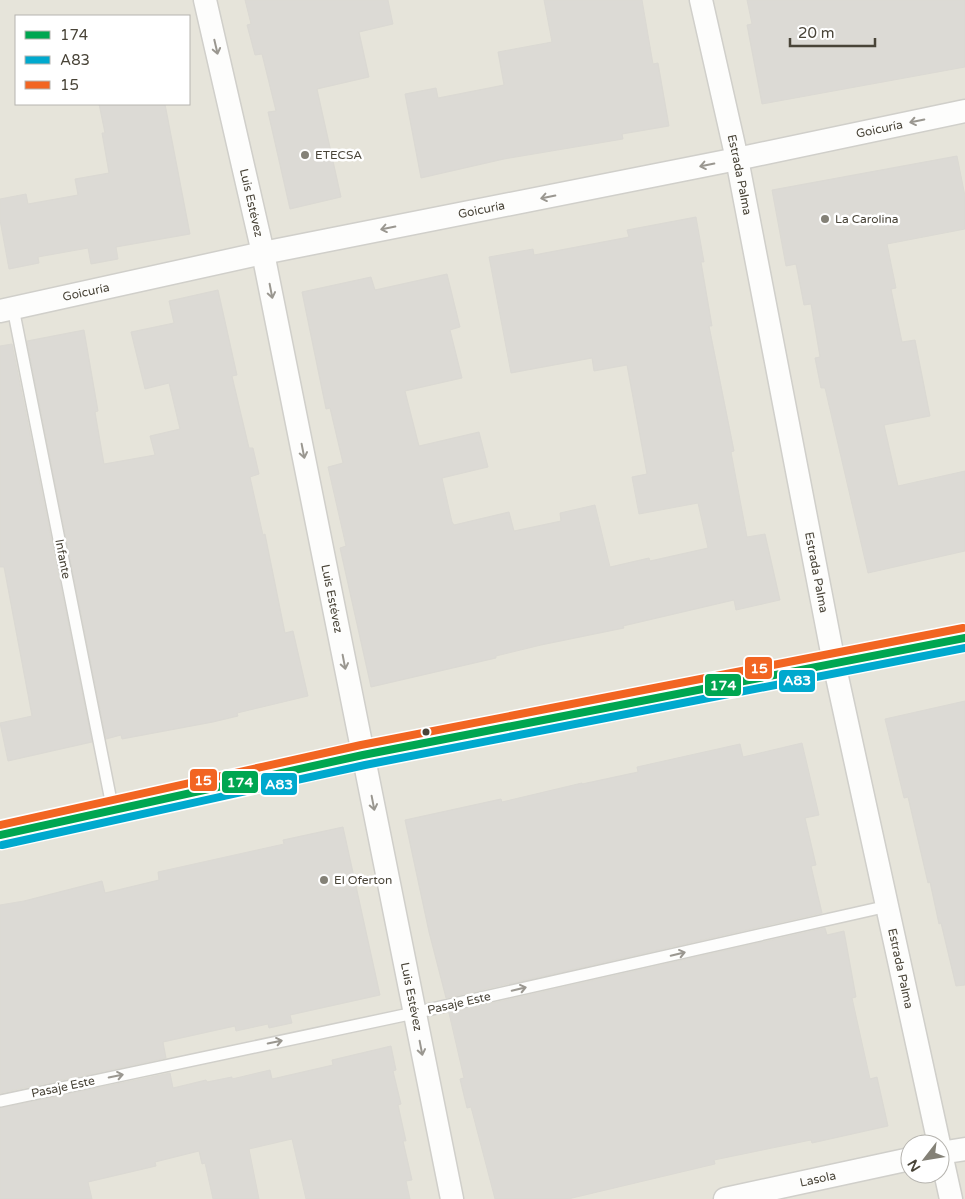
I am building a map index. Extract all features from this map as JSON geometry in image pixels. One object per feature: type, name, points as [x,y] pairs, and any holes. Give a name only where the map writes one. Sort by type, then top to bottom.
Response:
[{"type":"main road","points":[[0,835],[363,755],[965,638]]},
{"type":"street","name":"Luis Estévez","points":[[204,0],[263,253],[452,1199]]},
{"type":"street","name":"Estrada Palma","points":[[701,0],[737,159],[834,664],[937,1134]]},
{"type":"street","name":"Goicuría","points":[[7,310],[263,253],[737,159],[965,111]]},
{"type":"street","points":[[950,1150],[965,1149]]},
{"type":"street","name":"Lasola","points":[[725,1199],[900,1161]]},
{"type":"street","name":"Estrada Palma","points":[[948,1184],[951,1199]]},
{"type":"lane","name":"Infante","points":[[7,310],[113,810]]},
{"type":"lane","name":"Pasaje Este","points":[[0,1101],[414,1013],[888,906]]},
{"type":"shaded area","points":[[0,0],[965,0],[965,1199],[0,1199]]},
{"type":"building","points":[[245,0],[388,0],[393,24],[359,32],[369,77],[317,89],[341,197],[290,209],[268,112],[276,111],[262,54],[255,55],[247,25],[251,24]]},
{"type":"building","points":[[544,0],[642,0],[653,64],[658,63],[669,126],[622,134],[623,139],[504,159],[421,178],[405,94],[436,88],[438,98],[504,85],[498,52],[552,42]]},
{"type":"building","points":[[747,0],[965,0],[965,67],[762,104],[747,25],[752,24]]},
{"type":"building","points":[[99,105],[165,105],[190,234],[116,247],[118,259],[91,264],[88,248],[38,257],[39,263],[9,269],[0,220],[0,199],[26,194],[28,204],[78,195],[75,179],[109,173],[102,133],[105,133]]},
{"type":"building","points":[[957,156],[965,196],[965,229],[887,244],[896,288],[891,289],[902,342],[915,340],[930,416],[884,425],[898,486],[965,471],[965,551],[868,573],[825,388],[821,388],[815,358],[820,357],[811,304],[804,305],[796,264],[786,266],[772,190]]},
{"type":"building","points":[[696,217],[704,262],[701,262],[712,326],[709,326],[734,451],[731,452],[747,537],[765,534],[780,600],[736,610],[734,600],[623,626],[624,628],[541,645],[496,656],[496,658],[371,687],[340,548],[346,546],[328,467],[343,463],[330,408],[326,409],[302,292],[371,277],[375,290],[447,274],[460,327],[450,330],[462,378],[405,391],[419,446],[479,432],[488,467],[442,478],[454,525],[509,512],[514,531],[561,521],[560,513],[595,505],[610,567],[649,558],[650,561],[708,548],[698,503],[639,514],[632,477],[647,474],[627,365],[594,371],[592,358],[511,373],[489,257],[533,249],[534,255],[629,237],[627,230]]},
{"type":"building","points":[[218,290],[237,375],[232,376],[249,448],[253,448],[259,474],[250,477],[263,535],[265,534],[285,633],[293,631],[308,696],[237,713],[238,716],[213,722],[122,739],[121,735],[106,739],[27,341],[84,330],[98,411],[95,412],[104,464],[155,455],[150,436],[180,429],[169,383],[145,389],[131,332],[174,323],[169,301]]},
{"type":"building","points":[[12,344],[92,742],[8,761],[0,723],[32,716],[4,567],[0,567],[0,346]]},
{"type":"building","points":[[965,701],[965,985],[956,986],[930,882],[928,883],[908,797],[904,798],[885,719]]},
{"type":"building","points":[[802,743],[819,815],[805,818],[816,865],[811,866],[822,913],[446,998],[429,932],[405,820],[501,799],[502,802],[638,772],[637,767],[740,744],[743,757]]},
{"type":"building","points":[[343,827],[380,995],[290,1015],[292,1023],[269,1028],[268,1024],[236,1031],[235,1026],[163,1042],[166,1058],[0,1093],[0,905],[24,901],[102,881],[105,893],[159,880],[158,872],[284,844],[283,840]]},
{"type":"building","points":[[825,928],[827,935],[844,931],[856,997],[852,998],[870,1079],[877,1077],[888,1126],[812,1143],[811,1140],[714,1160],[715,1164],[568,1199],[495,1199],[471,1107],[467,1108],[460,1079],[464,1078],[449,1013]]},
{"type":"building","points":[[391,1046],[396,1070],[393,1071],[401,1104],[398,1105],[406,1141],[403,1141],[412,1180],[406,1181],[410,1199],[306,1199],[292,1139],[249,1149],[259,1199],[213,1199],[205,1163],[202,1164],[199,1151],[155,1162],[156,1166],[88,1182],[92,1199],[0,1199],[0,1108],[170,1073],[173,1088],[206,1080],[207,1082],[232,1077],[232,1079],[270,1070],[272,1079],[333,1065],[332,1060]]},
{"type":"transit line","name":"15","points":[[0,825],[361,745],[963,628]]},
{"type":"transit line","name":"174","points":[[0,835],[363,755],[965,638]]},
{"type":"transit line","name":"A83","points":[[2,845],[365,765],[965,648]]},
{"type":"place","name":"ETECSA","points":[[305,155]]},
{"type":"place","name":"La Carolina","points":[[825,219]]},
{"type":"place","name":"El Oferton","points":[[324,880]]}]
